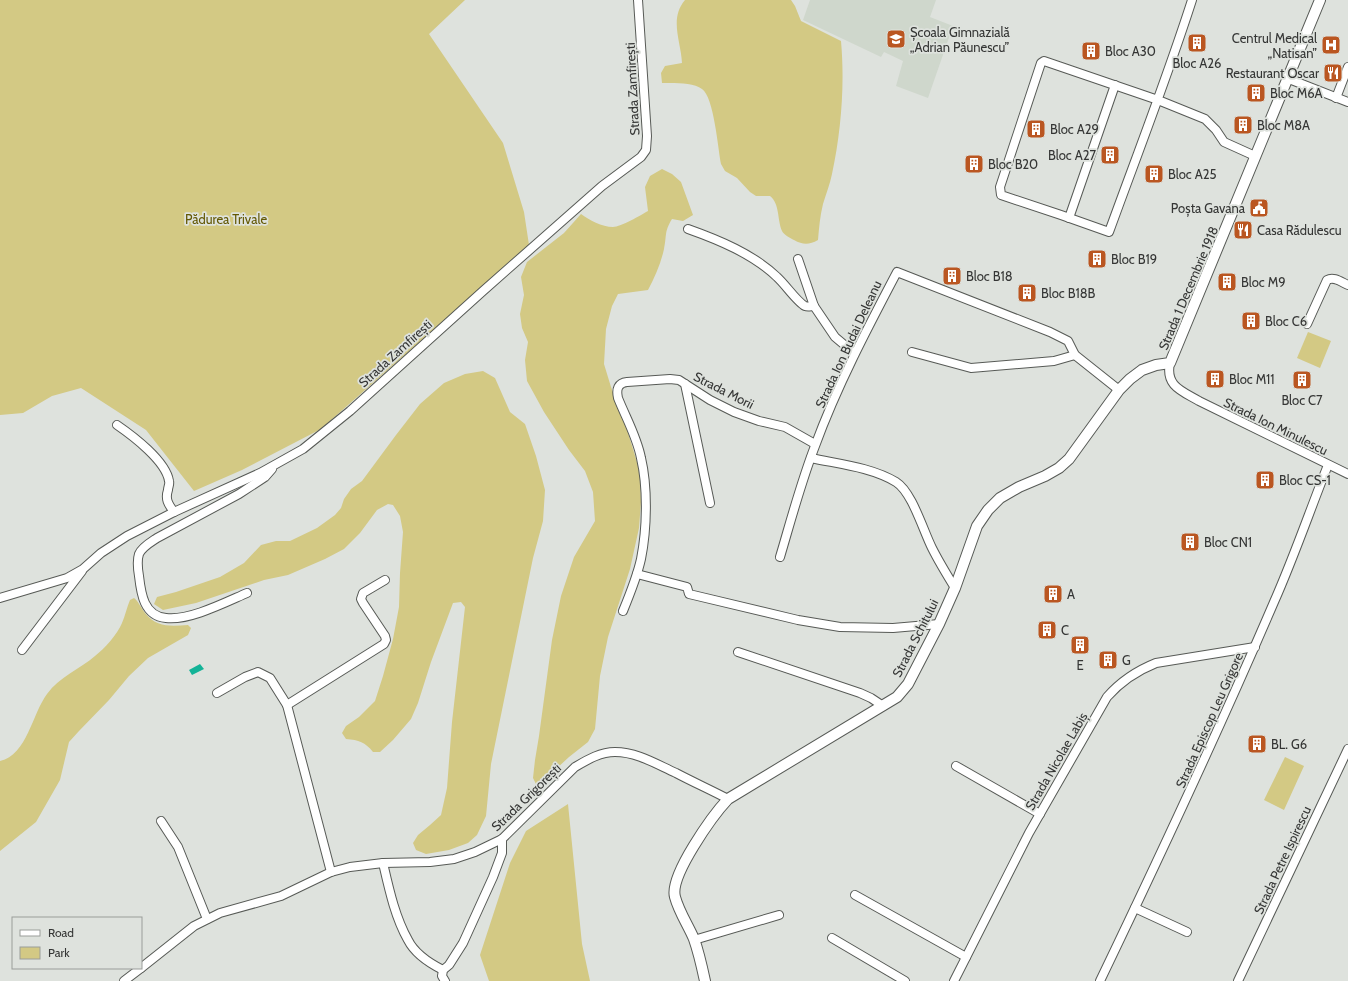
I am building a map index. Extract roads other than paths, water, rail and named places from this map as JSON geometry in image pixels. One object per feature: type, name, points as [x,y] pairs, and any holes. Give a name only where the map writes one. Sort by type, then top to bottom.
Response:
[{"type":"main road","name":"Strada 1 Decembrie 1918","points":[[1170,363],[1255,156],[1289,79],[1320,0]]},
{"type":"main road","name":"Strada Schitului","points":[[705,981],[694,940],[677,902],[674,889],[683,866],[706,827],[720,807],[728,799],[897,697],[908,684],[939,624],[955,588],[978,526],[988,510],[1000,498],[1019,486],[1045,476],[1059,468],[1069,459],[1119,390],[1130,378],[1142,370],[1156,365],[1170,363]]},
{"type":"street","name":"Strada Zamfirești","points":[[0,598],[68,578],[83,569],[100,553],[127,536],[174,512],[275,466],[303,449],[350,411],[602,186],[641,157],[646,150],[647,136],[638,0]]},
{"type":"street","points":[[1192,0],[1158,100],[1109,232],[1001,196],[1000,187],[1041,63],[1044,61],[1048,61],[1158,100],[1205,119],[1216,130],[1224,142],[1255,156]]},
{"type":"street","points":[[1336,98],[1348,67]]},
{"type":"street","points":[[1289,79],[1348,102]]},
{"type":"street","points":[[1069,218],[1115,85]]},
{"type":"street","points":[[688,229],[719,240],[764,266],[781,280],[800,302],[806,306],[814,306]]},
{"type":"street","points":[[798,259],[814,306],[835,337],[854,353]]},
{"type":"street","name":"Strada Ion Budai Deleanu","points":[[780,557],[815,444],[854,353],[896,272],[1050,332],[1068,341],[1075,355],[1119,390]]},
{"type":"street","points":[[1307,324],[1327,280],[1330,278],[1335,279],[1348,285]]},
{"type":"street","points":[[912,352],[971,368],[1054,361],[1075,355]]},
{"type":"street","name":"Strada Ion Minulescu","points":[[1170,363],[1168,372],[1171,381],[1180,390],[1198,401],[1348,474]]},
{"type":"street","name":"Strada Morii","points":[[637,574],[641,557],[644,530],[644,475],[641,457],[634,435],[616,392],[618,386],[622,383],[670,379],[679,380],[710,400],[734,412],[759,421],[785,426],[815,444]]},
{"type":"street","points":[[685,384],[710,503]]},
{"type":"street","points":[[117,425],[136,439],[160,464],[167,474],[170,483],[166,496],[168,504],[174,512]]},
{"type":"street","points":[[811,458],[862,469],[897,482],[907,493],[932,549],[955,588]]},
{"type":"street","name":"Strada Episcop Leu Grigore","points":[[1100,981],[1178,818],[1255,647],[1302,534],[1328,465]]},
{"type":"street","points":[[248,593],[200,613],[171,618],[155,616],[146,607],[140,593],[138,569],[139,554],[144,547],[157,538],[239,494],[265,477],[275,466]]},
{"type":"street","points":[[22,650],[83,569]]},
{"type":"street","points":[[623,611],[637,574],[687,587],[689,594],[798,620],[840,627],[893,628],[939,624]]},
{"type":"street","points":[[287,705],[384,644],[386,640],[385,636],[363,603],[361,596],[363,593],[386,580]]},
{"type":"street","name":"Strada Nicolae Labiș","points":[[954,981],[1040,814],[1107,697],[1116,686],[1125,678],[1142,668],[1156,663],[1255,647]]},
{"type":"street","points":[[738,652],[860,692],[883,706]]},
{"type":"street","points":[[216,693],[258,672],[270,678],[287,705],[331,872]]},
{"type":"street","name":"Strada Petre Ispirescu","points":[[1238,981],[1348,750]]},
{"type":"street","name":"Strada Grigorești","points":[[142,967],[194,926],[207,919],[220,913],[281,896],[331,872],[383,863],[430,862],[454,859],[475,852],[502,839],[575,767],[602,754],[614,752],[631,754],[649,760],[728,799]]},
{"type":"street","points":[[956,766],[1040,814]]},
{"type":"street","points":[[160,821],[178,847],[207,919]]},
{"type":"street","points":[[444,981],[442,976],[443,970],[449,965],[463,943],[493,877],[502,853],[502,839]]},
{"type":"street","points":[[383,863],[389,890],[401,926],[408,941],[421,956],[443,970]]},
{"type":"street","points":[[855,895],[966,958]]},
{"type":"street","points":[[1135,908],[1187,932]]},
{"type":"street","points":[[694,940],[779,915]]},
{"type":"street","points":[[832,938],[905,981]]},
{"type":"street","name":"Strada Grigorești","points":[[124,981],[140,969]]},
{"type":"place","name":"Școala Gimnazială „Adrian Păunescu”","points":[[896,39]]},
{"type":"place","name":"Bloc A26","points":[[1197,43]]},
{"type":"place","name":"Centrul Medical „Natisan”","points":[[1331,45]]},
{"type":"place","name":"Bloc A30","points":[[1091,51]]},
{"type":"place","name":"Restaurant Oscar","points":[[1333,73]]},
{"type":"place","name":"Bloc M6A","points":[[1256,93]]},
{"type":"place","name":"Bloc M8A","points":[[1243,125]]},
{"type":"place","name":"Bloc A29","points":[[1036,129]]},
{"type":"place","name":"Bloc A27","points":[[1110,155]]},
{"type":"place","name":"Bloc B20","points":[[974,164]]},
{"type":"place","name":"Bloc A25","points":[[1154,174]]},
{"type":"place","name":"Poșta Gavana","points":[[1259,208]]},
{"type":"place","name":"Casa Rădulescu","points":[[1243,230]]},
{"type":"place","name":"Bloc B19","points":[[1097,259]]},
{"type":"place","name":"Bloc B18","points":[[952,276]]},
{"type":"place","name":"Bloc M9","points":[[1227,282]]},
{"type":"place","name":"Bloc B18B","points":[[1027,293]]},
{"type":"place","name":"Bloc C6","points":[[1251,321]]},
{"type":"place","name":"Bloc M11","points":[[1215,379]]},
{"type":"place","name":"Bloc C7","points":[[1302,380]]},
{"type":"place","name":"Bloc CS-1","points":[[1265,480]]},
{"type":"place","name":"Bloc CN1","points":[[1190,542]]},
{"type":"place","name":"A","points":[[1053,594]]},
{"type":"place","name":"C","points":[[1047,630]]},
{"type":"place","name":"E","points":[[1080,645]]},
{"type":"place","name":"G","points":[[1108,660]]},
{"type":"place","name":"BL. G6","points":[[1257,744]]},
{"type":"park label","name":"Pădurea Trivale","points":[[226,219]]}]
